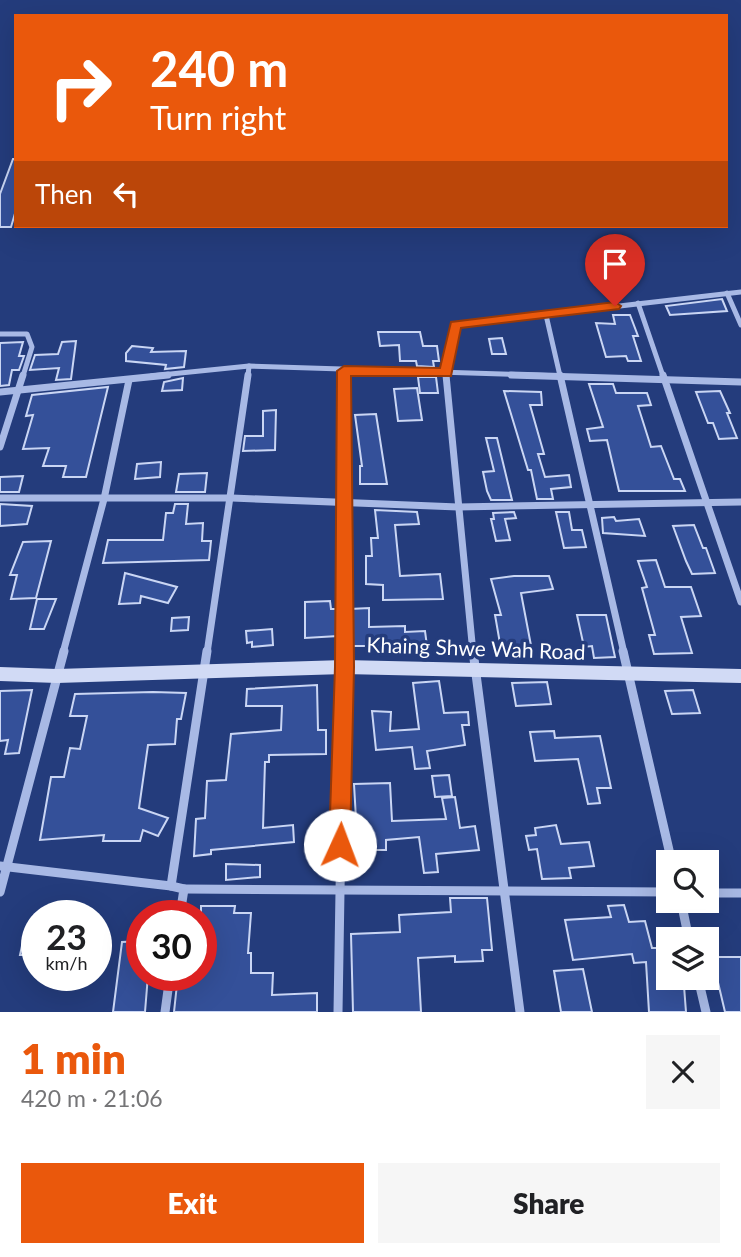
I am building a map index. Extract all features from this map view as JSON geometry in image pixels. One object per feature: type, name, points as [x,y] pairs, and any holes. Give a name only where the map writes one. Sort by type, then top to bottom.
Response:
[{"type":"street","points":[[520,1012],[475,669],[458,506],[446,373],[455,325],[741,292]]},
{"type":"street","points":[[727,293],[741,325]]},
{"type":"street","points":[[638,303],[741,601]]},
{"type":"street","points":[[545,315],[669,850]]},
{"type":"street","points":[[0,334],[22,333],[30,339],[32,347],[0,447]]},
{"type":"street","points":[[0,392],[249,366],[741,382]]},
{"type":"street","points":[[171,886],[202,672],[232,498],[249,366]]},
{"type":"street","points":[[338,1012],[344,667],[344,371]]},
{"type":"street","points":[[0,892],[3,866],[104,499],[129,380]]},
{"type":"street","points":[[0,498],[232,498],[458,506],[741,502]]},
{"type":"street","name":"Khaing Shwe Wah Road","points":[[0,674],[57,676],[344,667],[741,676]]},
{"type":"street","points":[[3,866],[184,889],[656,892]]},
{"type":"street","points":[[182,900],[184,889]]},
{"type":"street","points":[[719,893],[741,893]]},
{"type":"street","points":[[701,990],[706,1012]]},
{"type":"street","points":[[165,1012],[168,991]]},
{"type":"building","points":[[14,159],[14,217],[11,227],[0,227],[0,194]]},
{"type":"building","points":[[722,299],[727,311],[670,315],[666,306]]},
{"type":"building","points":[[613,315],[630,315],[638,336],[633,336],[641,361],[628,361],[626,356],[606,357],[596,323],[615,324]]},
{"type":"building","points":[[378,332],[420,332],[423,346],[437,346],[439,361],[433,361],[434,367],[417,366],[416,361],[400,361],[399,345],[380,346]]},
{"type":"building","points":[[502,338],[506,354],[492,354],[489,339]]},
{"type":"building","points":[[76,341],[71,379],[56,380],[59,368],[30,370],[35,355],[58,354],[62,342]]},
{"type":"building","points":[[23,342],[19,356],[24,356],[19,370],[12,370],[9,385],[0,386],[0,343]]},
{"type":"building","points":[[132,346],[153,348],[151,352],[186,351],[184,367],[165,369],[166,365],[126,361],[126,353]]},
{"type":"building","points":[[418,377],[436,377],[438,393],[420,393]]},
{"type":"building","points":[[183,378],[182,390],[162,391],[164,382]]},
{"type":"building","points":[[589,384],[613,384],[616,393],[647,393],[651,405],[638,406],[651,447],[661,446],[674,479],[680,479],[685,491],[619,491],[607,440],[590,441],[587,429],[603,427]]},
{"type":"building","points":[[108,387],[86,477],[63,477],[66,466],[43,466],[49,448],[23,449],[33,415],[26,416],[32,395]]},
{"type":"building","points":[[417,388],[422,420],[398,421],[394,389]]},
{"type":"building","points":[[504,391],[541,392],[542,405],[530,405],[544,454],[538,454],[545,477],[569,475],[571,487],[551,489],[553,499],[537,499],[531,470],[528,470]]},
{"type":"building","points":[[720,391],[737,438],[719,439],[713,423],[708,423],[696,392]]},
{"type":"building","points":[[276,410],[275,450],[243,451],[245,436],[263,436],[263,411]]},
{"type":"building","points":[[376,414],[387,484],[360,484],[362,466],[355,415]]},
{"type":"building","points":[[486,438],[497,438],[512,500],[491,500],[487,491],[483,472],[494,471]]},
{"type":"building","points":[[161,462],[160,477],[135,479],[137,464]]},
{"type":"building","points":[[207,473],[205,492],[176,492],[179,474]]},
{"type":"building","points":[[23,476],[19,492],[0,492],[0,477]]},
{"type":"building","points":[[0,504],[32,506],[27,524],[0,526]]},
{"type":"building","points":[[175,504],[188,504],[186,524],[203,523],[202,541],[211,541],[209,560],[103,563],[108,540],[163,540],[166,513],[173,513]]},
{"type":"building","points":[[375,510],[417,512],[419,524],[395,525],[400,576],[440,574],[443,599],[383,600],[383,585],[366,584],[366,556],[372,556],[371,538],[378,538]]},
{"type":"building","points":[[514,512],[516,518],[505,519],[510,540],[496,541],[491,519],[494,519],[493,513]]},
{"type":"building","points":[[556,512],[569,512],[572,530],[582,530],[586,547],[564,548]]},
{"type":"building","points":[[614,517],[616,521],[639,519],[645,536],[603,533],[602,518]]},
{"type":"building","points":[[694,525],[715,573],[692,574],[686,561],[673,526]]},
{"type":"building","points":[[51,541],[36,598],[11,599],[17,575],[10,575],[23,542]]},
{"type":"building","points":[[656,560],[665,587],[691,587],[701,616],[681,617],[692,653],[654,654],[649,635],[655,635],[642,588],[647,587],[638,561]]},
{"type":"building","points":[[125,573],[177,587],[168,603],[141,596],[140,603],[119,604]]},
{"type":"building","points":[[549,576],[553,589],[521,593],[533,656],[502,655],[495,615],[501,615],[491,579]]},
{"type":"building","points":[[37,599],[56,599],[44,629],[30,629]]},
{"type":"building","points":[[330,601],[331,609],[338,609],[338,636],[305,638],[305,602]]},
{"type":"building","points":[[369,608],[369,627],[405,626],[405,632],[425,631],[427,646],[351,646],[350,609]]},
{"type":"building","points":[[577,615],[606,615],[615,657],[594,658],[592,646],[584,647]]},
{"type":"building","points":[[189,617],[188,630],[171,631],[172,618]]},
{"type":"building","points":[[272,629],[273,645],[252,647],[252,642],[247,643],[246,631]]},
{"type":"building","points":[[439,681],[444,713],[468,712],[469,725],[462,725],[465,745],[427,751],[430,768],[415,769],[412,747],[376,750],[372,711],[391,712],[390,731],[419,729],[413,683]]},
{"type":"building","points":[[547,682],[551,704],[516,706],[512,683]]},
{"type":"building","points":[[317,685],[318,730],[326,730],[326,754],[269,755],[269,762],[265,762],[263,828],[293,825],[294,842],[211,850],[211,854],[194,856],[196,819],[205,818],[207,781],[226,780],[231,734],[281,730],[282,706],[246,706],[247,689]]},
{"type":"building","points":[[32,690],[19,753],[5,754],[8,740],[0,741],[0,691]]},
{"type":"building","points":[[693,690],[700,713],[672,714],[665,691]]},
{"type":"building","points":[[186,693],[181,719],[177,719],[175,744],[148,745],[139,808],[168,818],[158,836],[143,830],[140,841],[103,841],[104,835],[40,840],[51,777],[64,777],[70,748],[80,749],[87,716],[70,716],[75,694]]},
{"type":"building","points":[[554,731],[555,738],[600,736],[611,788],[597,788],[600,803],[588,804],[578,759],[535,761],[530,732]]},
{"type":"building","points":[[449,775],[452,796],[435,797],[432,776]]},
{"type":"building","points":[[390,783],[392,821],[446,819],[442,798],[455,797],[460,828],[475,826],[479,850],[436,854],[438,872],[424,873],[419,837],[386,840],[386,850],[367,850],[368,866],[351,868],[353,819],[356,819],[354,784]]},
{"type":"building","points":[[556,825],[561,844],[589,842],[594,866],[569,868],[571,878],[542,879],[537,849],[529,850],[526,836],[536,835],[535,828]]},
{"type":"building","points":[[226,864],[260,865],[260,877],[226,880]]},
{"type":"building","points":[[450,898],[487,898],[492,950],[482,950],[483,961],[455,962],[455,956],[418,958],[421,1012],[353,1012],[351,934],[400,932],[399,915],[451,912]]},
{"type":"building","points":[[624,905],[629,922],[645,921],[652,948],[656,948],[656,990],[684,990],[686,1012],[649,1012],[646,962],[634,963],[632,954],[573,960],[565,920],[611,917],[608,906]]},
{"type":"building","points":[[217,906],[235,906],[234,913],[251,913],[248,953],[251,953],[251,973],[273,973],[272,995],[317,993],[317,1012],[174,1012],[176,991],[217,991]]},
{"type":"building","points":[[122,942],[126,942],[126,991],[147,991],[145,1012],[113,1012]]},
{"type":"building","points":[[719,957],[741,957],[741,1012],[725,1012],[719,987]]},
{"type":"building","points":[[583,969],[592,1012],[561,1012],[554,971]]},
{"type":"route","points":[[340,845],[344,667],[344,371],[446,373],[455,325],[615,306]]}]
